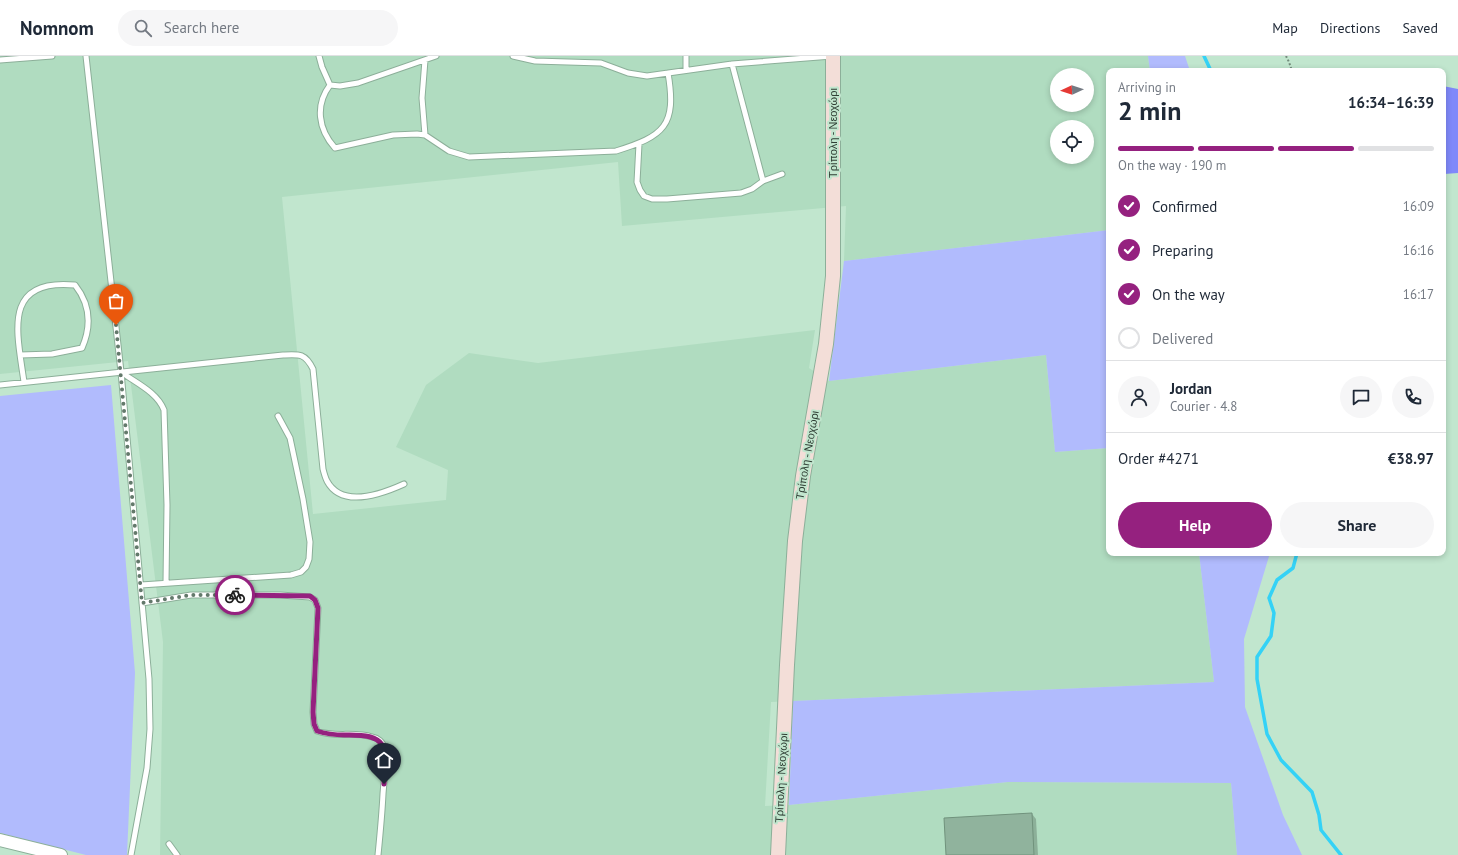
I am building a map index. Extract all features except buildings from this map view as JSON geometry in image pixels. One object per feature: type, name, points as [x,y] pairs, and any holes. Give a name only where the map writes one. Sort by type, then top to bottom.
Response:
[{"type":"main road","name":"Τρίπολη - Νεοχώρι","points":[[778,855],[786,678],[795,541],[803,476],[826,344],[833,276],[832,56]]},
{"type":"street","points":[[0,840],[61,855]]},
{"type":"lane","points":[[0,60],[52,56]]},
{"type":"lane","points":[[86,56],[121,372],[149,679],[150,729],[147,768],[139,819],[131,855]]},
{"type":"lane","points":[[319,56],[330,85]]},
{"type":"lane","points":[[330,85],[340,86],[358,83],[436,56]]},
{"type":"lane","points":[[513,56],[535,60],[601,63],[628,73],[647,76],[732,64],[832,56]]},
{"type":"lane","points":[[686,56],[686,70]]},
{"type":"lane","points":[[425,60],[422,98],[425,135]]},
{"type":"lane","points":[[732,64],[763,181]]},
{"type":"lane","points":[[330,85],[323,97],[320,118],[325,134],[335,148],[393,135],[425,135],[449,151],[469,157],[616,151],[639,144],[666,125],[669,115],[670,102],[668,73]]},
{"type":"lane","points":[[639,144],[637,182],[644,196],[652,199],[667,200],[741,193],[763,181],[782,174]]},
{"type":"lane","points":[[20,355],[52,354],[82,348],[88,332],[88,315],[84,299],[75,285],[62,284],[43,287],[35,290],[26,298],[18,317],[17,324],[20,355],[24,382]]},
{"type":"lane","points":[[0,384],[283,355],[295,354],[304,356],[309,360],[313,368],[323,469],[327,481],[339,494],[355,498],[386,492],[404,484]]},
{"type":"lane","points":[[121,372],[155,395],[161,402],[164,410],[167,505],[166,583]]},
{"type":"lane","points":[[140,584],[291,575],[300,572],[306,567],[309,559],[310,542],[303,498],[290,438],[278,416]]},
{"type":"lane","points":[[142,603],[191,595],[310,596],[315,600],[318,608],[313,699],[314,724],[317,731],[371,736],[381,742],[384,747],[385,770],[378,855]]},
{"type":"lane","points":[[169,844],[177,855]]},
{"type":"path","points":[[1286,56],[1291,68]]},
{"type":"shaded area","points":[[0,56],[1148,56],[1150,68],[1106,68],[1106,230],[844,261],[846,206],[622,226],[618,162],[282,197],[313,514],[446,500],[448,470],[396,447],[426,385],[469,353],[538,363],[815,330],[809,368],[829,381],[1046,355],[1055,452],[1106,448],[1106,556],[1199,556],[1214,682],[771,702],[765,806],[789,805],[1008,782],[1231,783],[1237,855],[160,855],[163,642],[128,361],[0,374]]},
{"type":"shaded area","points":[[1148,56],[1185,56],[1189,68],[1150,68]]},
{"type":"shaded area","points":[[1446,87],[1458,89],[1458,173],[1446,174]]},
{"type":"shaded area","points":[[1106,230],[1106,448],[1055,452],[1046,355],[829,381],[844,261]]},
{"type":"shaded area","points":[[111,385],[135,673],[127,855],[86,855],[0,833],[0,396]]},
{"type":"shaded area","points":[[1199,556],[1269,556],[1244,639],[1245,707],[1283,815],[1302,855],[1237,855],[1231,783],[1008,782],[789,805],[793,701],[1214,682]]},
{"type":"waterway","points":[[1204,56],[1210,68]]},
{"type":"waterway","points":[[1296,556],[1293,568],[1277,580],[1269,598],[1274,613],[1271,636],[1257,657],[1257,679],[1267,734],[1281,760],[1312,792],[1319,815],[1321,830],[1341,855]]},
{"type":"way so far","points":[[116,325],[142,603],[191,595],[235,595]]},
{"type":"route","points":[[235,595],[310,596],[315,600],[318,608],[313,699],[314,724],[317,731],[321,732],[363,735],[377,738],[384,747],[384,784]]}]
